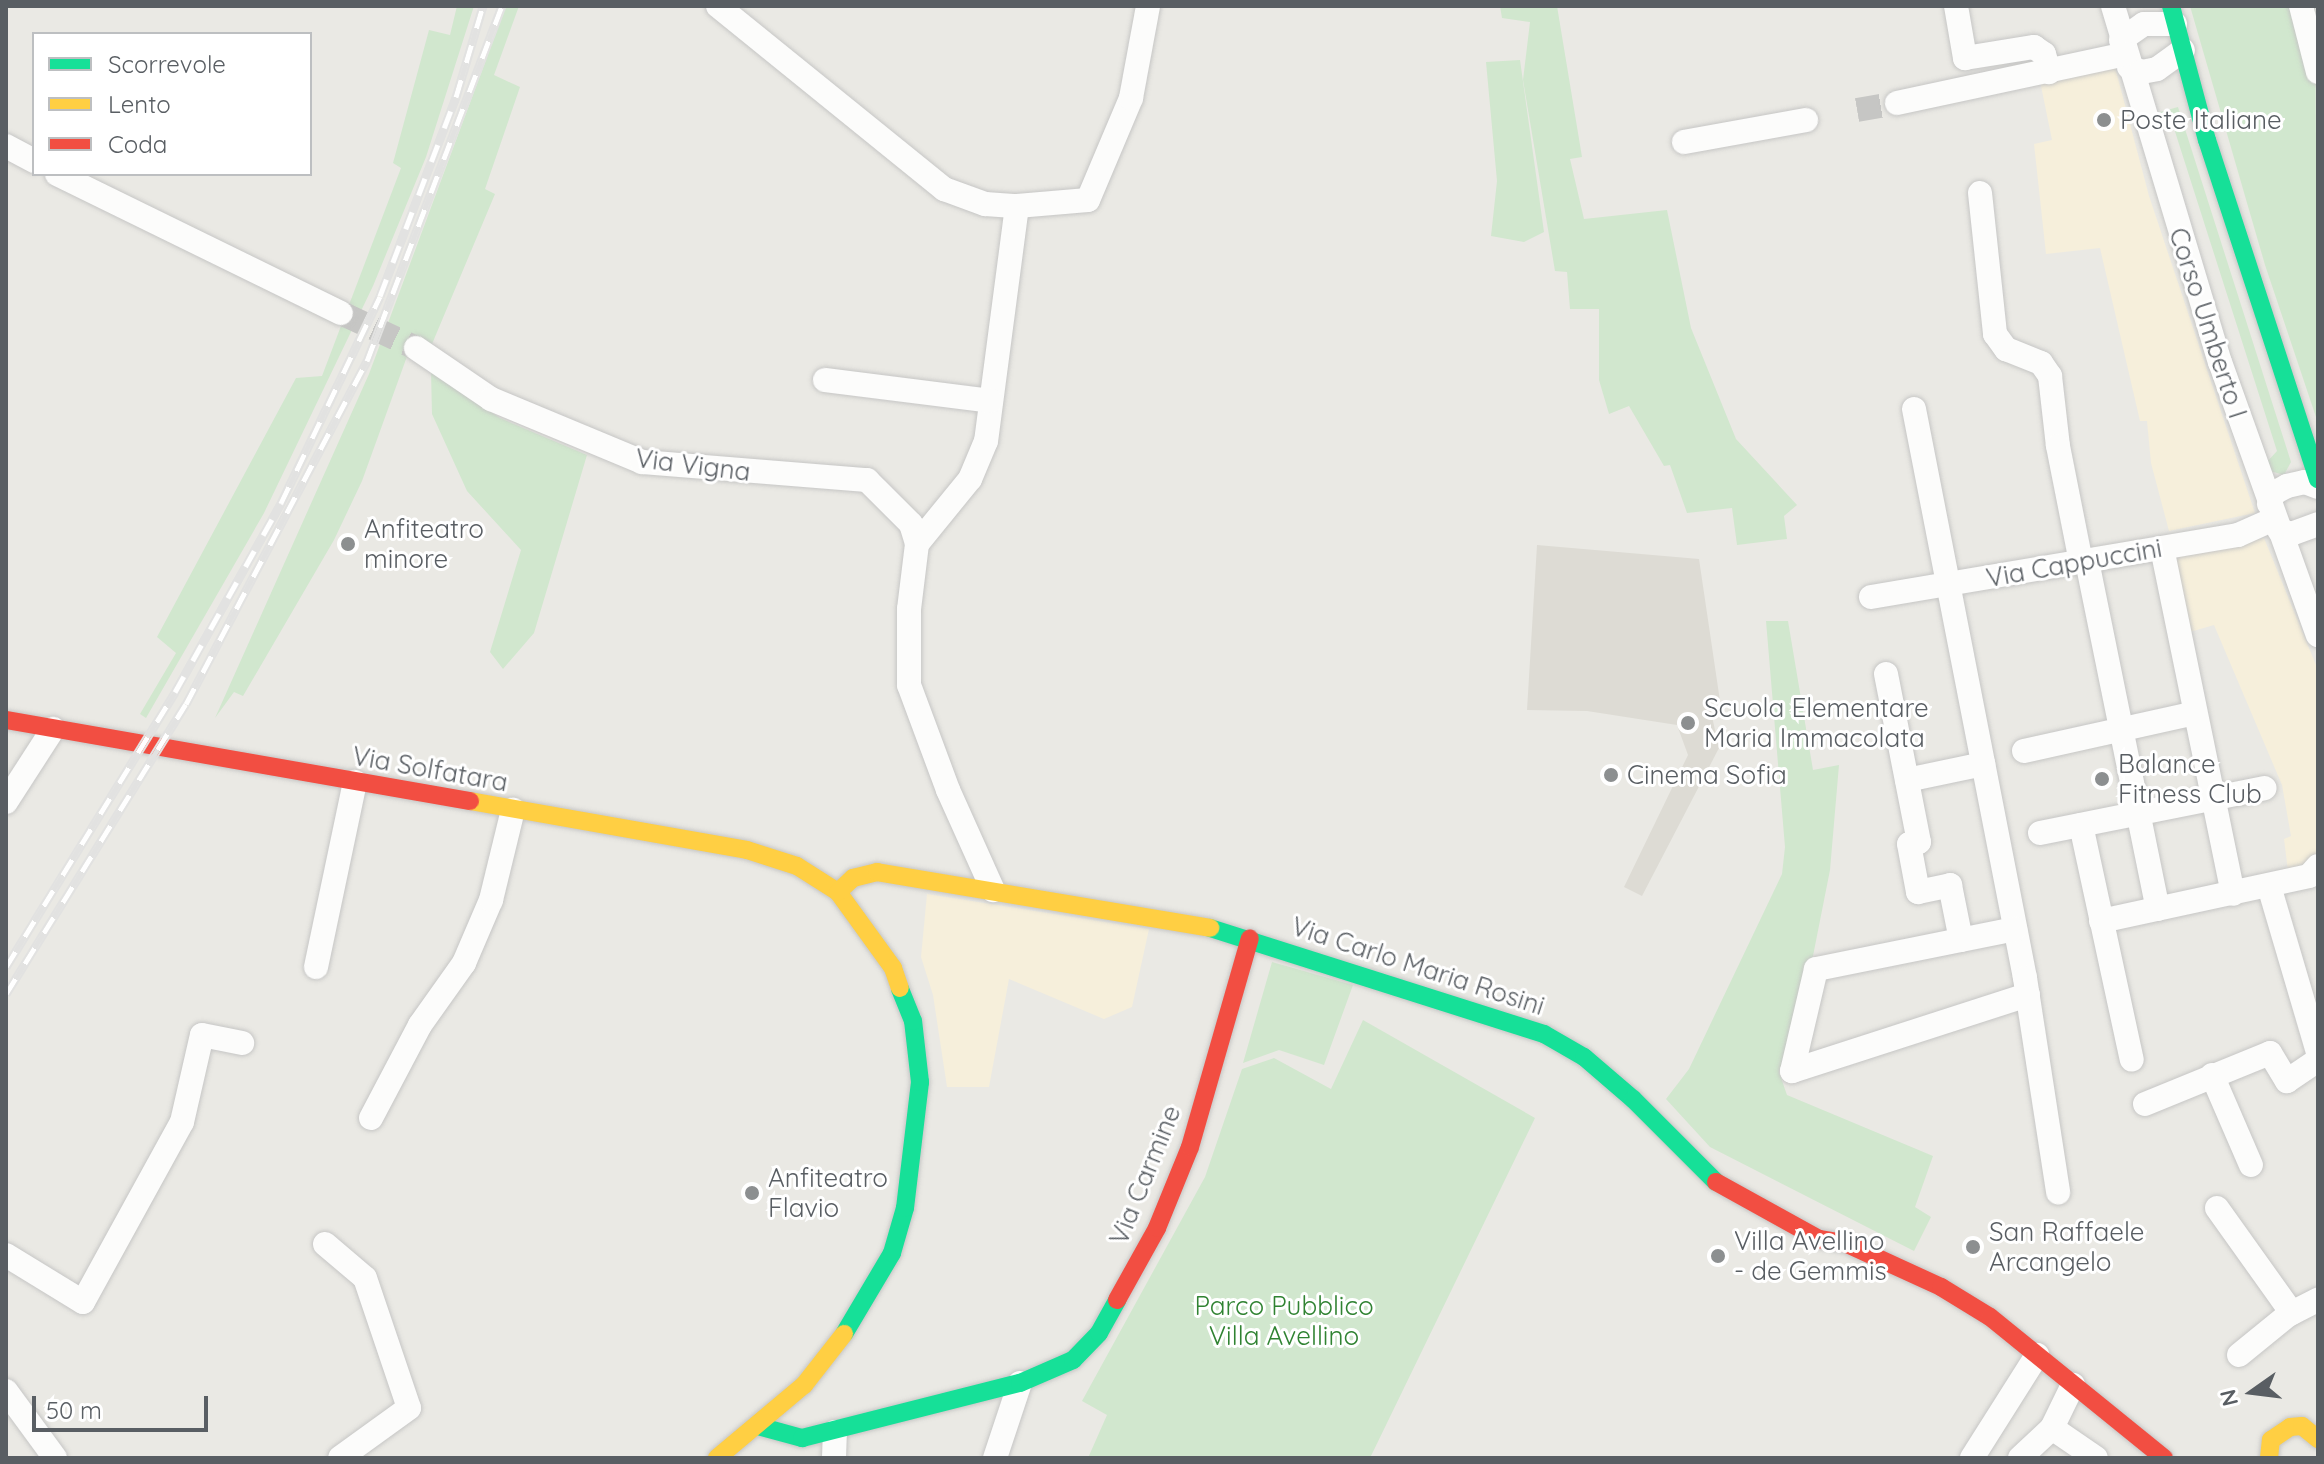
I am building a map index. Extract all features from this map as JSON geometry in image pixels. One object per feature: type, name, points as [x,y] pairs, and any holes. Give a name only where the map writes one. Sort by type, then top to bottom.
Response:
[{"type":"street","points":[[718,6],[944,189],[985,204],[1017,206],[1088,200],[1131,98],[1148,6]]},
{"type":"street","points":[[1956,6],[1965,58],[2034,47],[2044,54],[2049,72]]},
{"type":"street","name":"Corso Umberto I","points":[[2113,6],[2180,241],[2274,518],[2318,635]]},
{"type":"street","points":[[2301,6],[2318,72]]},
{"type":"street","points":[[1897,103],[2125,54],[2144,24],[2173,15],[2318,479]]},
{"type":"street","points":[[2125,54],[2142,72],[2157,69],[2183,50]]},
{"type":"street","points":[[1684,142],[1806,120]]},
{"type":"street","points":[[6,146],[32,160]]},
{"type":"street","points":[[61,176],[341,313]]},
{"type":"street","points":[[1980,193],[1995,334],[2006,349],[2041,363],[2050,376],[2058,446],[2158,909]]},
{"type":"street","points":[[993,890],[948,790],[909,685],[909,609],[917,544],[970,479],[986,441],[1017,206]]},
{"type":"street","name":"Via Vigna","points":[[416,348],[491,399],[630,458],[734,473],[835,474],[867,480],[911,524],[917,544]]},
{"type":"street","points":[[825,380],[991,401]]},
{"type":"street","points":[[1914,409],[2028,995],[2058,1192]]},
{"type":"street","points":[[2318,487],[2305,482],[2274,493],[2274,518],[2291,534],[2318,524]]},
{"type":"street","name":"Via Cappuccini","points":[[1871,597],[2238,535],[2274,518]]},
{"type":"street","points":[[2162,548],[2233,894]]},
{"type":"street","points":[[1886,674],[1919,842],[1909,844],[1918,892],[1950,885],[1961,940]]},
{"type":"street","points":[[2024,751],[2195,713]]},
{"type":"street","name":"Via Solfatara","points":[[6,720],[747,850],[797,866],[838,892]]},
{"type":"street","points":[[6,802],[53,729]]},
{"type":"street","points":[[1907,780],[1983,764]]},
{"type":"street","points":[[316,967],[355,782]]},
{"type":"street","points":[[2040,833],[2265,788]]},
{"type":"street","points":[[371,1118],[420,1025],[464,963],[491,900],[513,810]]},
{"type":"street","points":[[2081,825],[2132,1060]]},
{"type":"street","points":[[2101,921],[2309,876],[2318,866]]},
{"type":"street","name":"Via Carlo Maria Rosini","points":[[838,892],[853,878],[877,872],[1128,910],[1250,938],[1544,1034],[1584,1057],[1614,1082],[1707,1177],[1819,1239],[1845,1243],[1941,1287],[2037,1355],[2164,1458]]},
{"type":"street","points":[[2269,886],[2318,1053]]},
{"type":"street","points":[[717,1458],[804,1385],[866,1304],[892,1253],[908,1194],[920,1082],[913,1021],[893,968],[838,892]]},
{"type":"street","points":[[2015,929],[1816,969],[1792,1071],[2028,995]]},
{"type":"street","name":"Via Carmine","points":[[758,1426],[802,1438],[835,1432],[1020,1383],[1073,1360],[1099,1333],[1157,1228],[1190,1147],[1250,938]]},
{"type":"street","points":[[6,1255],[83,1302],[182,1122],[202,1035],[242,1043]]},
{"type":"street","points":[[2145,1104],[2270,1053],[2287,1081],[2318,1060]]},
{"type":"street","points":[[2212,1075],[2251,1165]]},
{"type":"street","points":[[2217,1208],[2292,1313]]},
{"type":"street","points":[[325,1244],[365,1278],[409,1408],[340,1458]]},
{"type":"street","points":[[2239,1355],[2292,1313],[2318,1300]]},
{"type":"street","points":[[1972,1458],[2037,1355]]},
{"type":"street","points":[[995,1458],[1020,1383]]},
{"type":"street","points":[[2020,1458],[2052,1428],[2073,1385]]},
{"type":"street","points":[[7,1394],[55,1458]]},
{"type":"street","points":[[2269,1458],[2271,1440],[2290,1427],[2302,1426],[2318,1439]]},
{"type":"street","points":[[2052,1428],[2096,1458]]},
{"type":"street","points":[[834,1458],[835,1432]]},
{"type":"shaded area","points":[[2115,67],[2149,196],[2255,513],[2169,531],[2151,463],[2147,421],[2140,421],[2100,248],[2046,254],[2034,144],[2052,140],[2040,81]]},
{"type":"shaded area","points":[[2264,538],[2318,670],[2318,852],[2307,865],[2288,871],[2284,839],[2291,836],[2282,785],[2214,625],[2183,634],[2167,558]]},
{"type":"shaded area","name":"Scuola Elementare Maria Immacolata","points":[[1537,545],[1699,559],[1720,701],[1709,703],[1719,748],[1642,896],[1624,887],[1688,755],[1677,725],[1587,711],[1527,710]]},
{"type":"shaded area","points":[[927,894],[1149,929],[1132,1007],[1104,1019],[1009,979],[989,1087],[947,1087],[933,995],[921,957]]},
{"type":"green space","points":[[457,6],[474,6],[426,157],[373,286],[264,513],[146,718],[140,714],[176,653],[157,637],[296,378],[322,376],[401,168],[393,163],[429,30],[450,35]]},
{"type":"green space","points":[[506,6],[519,6],[494,75],[520,87],[485,189],[495,194],[432,344],[414,337],[362,481],[334,540],[243,696],[234,692],[215,718],[369,374]]},
{"type":"green space","points":[[1500,6],[1557,6],[1582,157],[1570,159],[1584,219],[1667,210],[1691,328],[1736,439],[1797,505],[1784,516],[1787,539],[1737,545],[1732,508],[1687,513],[1670,465],[1664,466],[1629,406],[1609,414],[1599,380],[1599,309],[1570,309],[1567,272],[1555,271],[1523,80],[1530,22],[1502,18]]},
{"type":"green space","points":[[2190,6],[2315,6],[2318,423],[2265,265]]},
{"type":"green space","points":[[1520,60],[1544,232],[1524,242],[1491,236],[1497,181],[1486,62]]},
{"type":"green space","points":[[2178,107],[2291,462],[2284,475],[2270,471],[2267,462],[2277,451],[2171,119],[2153,114]]},
{"type":"green space","points":[[431,372],[500,418],[587,455],[534,633],[503,669],[490,652],[521,550],[467,491],[432,414]]},
{"type":"green space","points":[[1766,621],[1788,621],[1813,770],[1839,765],[1830,870],[1811,966],[1779,1072],[1787,1095],[1933,1156],[1915,1207],[1931,1217],[1914,1251],[1710,1147],[1666,1099],[1689,1069],[1782,874],[1785,847]]},
{"type":"green space","points":[[1272,962],[1353,985],[1324,1065],[1279,1050],[1243,1063]]},
{"type":"green space","name":"Parco Pubblico Villa Avellino","points":[[1363,1020],[1535,1118],[1370,1458],[1088,1458],[1107,1415],[1082,1401],[1205,1177],[1242,1069],[1274,1058],[1331,1089]]},
{"type":"tunnel","points":[[1857,110],[1897,103]]},
{"type":"tunnel","points":[[341,313],[416,348]]},
{"type":"railway","points":[[6,967],[175,692],[281,503],[380,296],[456,97],[483,6]]},
{"type":"railway","points":[[6,994],[186,704],[367,361],[502,6]]},
{"type":"traffic: fast","points":[[2171,6],[2207,140],[2318,479]]},
{"type":"traffic: fast","points":[[1210,928],[1544,1034],[1584,1057],[1633,1099],[1716,1182]]},
{"type":"traffic: fast","points":[[844,1334],[892,1253],[905,1208],[920,1082],[913,1021],[900,988]]},
{"type":"traffic: fast","points":[[758,1426],[802,1438],[1020,1383],[1073,1360],[1099,1333],[1117,1300]]},
{"type":"traffic: slow","points":[[470,801],[747,850],[797,866],[838,892],[893,968],[900,988]]},
{"type":"traffic: slow","points":[[838,892],[853,878],[877,872],[1210,928]]},
{"type":"traffic: slow","points":[[717,1458],[804,1385],[844,1334]]},
{"type":"traffic: slow","points":[[2269,1458],[2271,1440],[2290,1427],[2302,1426],[2318,1439]]},
{"type":"traffic: jam","points":[[6,720],[470,801]]},
{"type":"traffic: jam","points":[[1117,1300],[1157,1228],[1190,1147],[1250,938]]},
{"type":"traffic: jam","points":[[1716,1182],[1819,1239],[1845,1243],[1941,1287],[1990,1317],[2164,1458]]},
{"type":"place","name":"Poste Italiane","points":[[2104,120]]},
{"type":"place","name":"Anfiteatro minore","points":[[348,544]]},
{"type":"place","name":"Scuola Elementare Maria Immacolata","points":[[1688,723]]},
{"type":"place","name":"Cinema Sofia","points":[[1611,775]]},
{"type":"place","name":"Balance Fitness Club","points":[[2102,779]]},
{"type":"place","name":"Anfiteatro Flavio","points":[[752,1193]]},
{"type":"place","name":"San Raffaele Arcangelo","points":[[1973,1247]]},
{"type":"place","name":"Villa Avellino - de Gemmis","points":[[1718,1256]]}]
